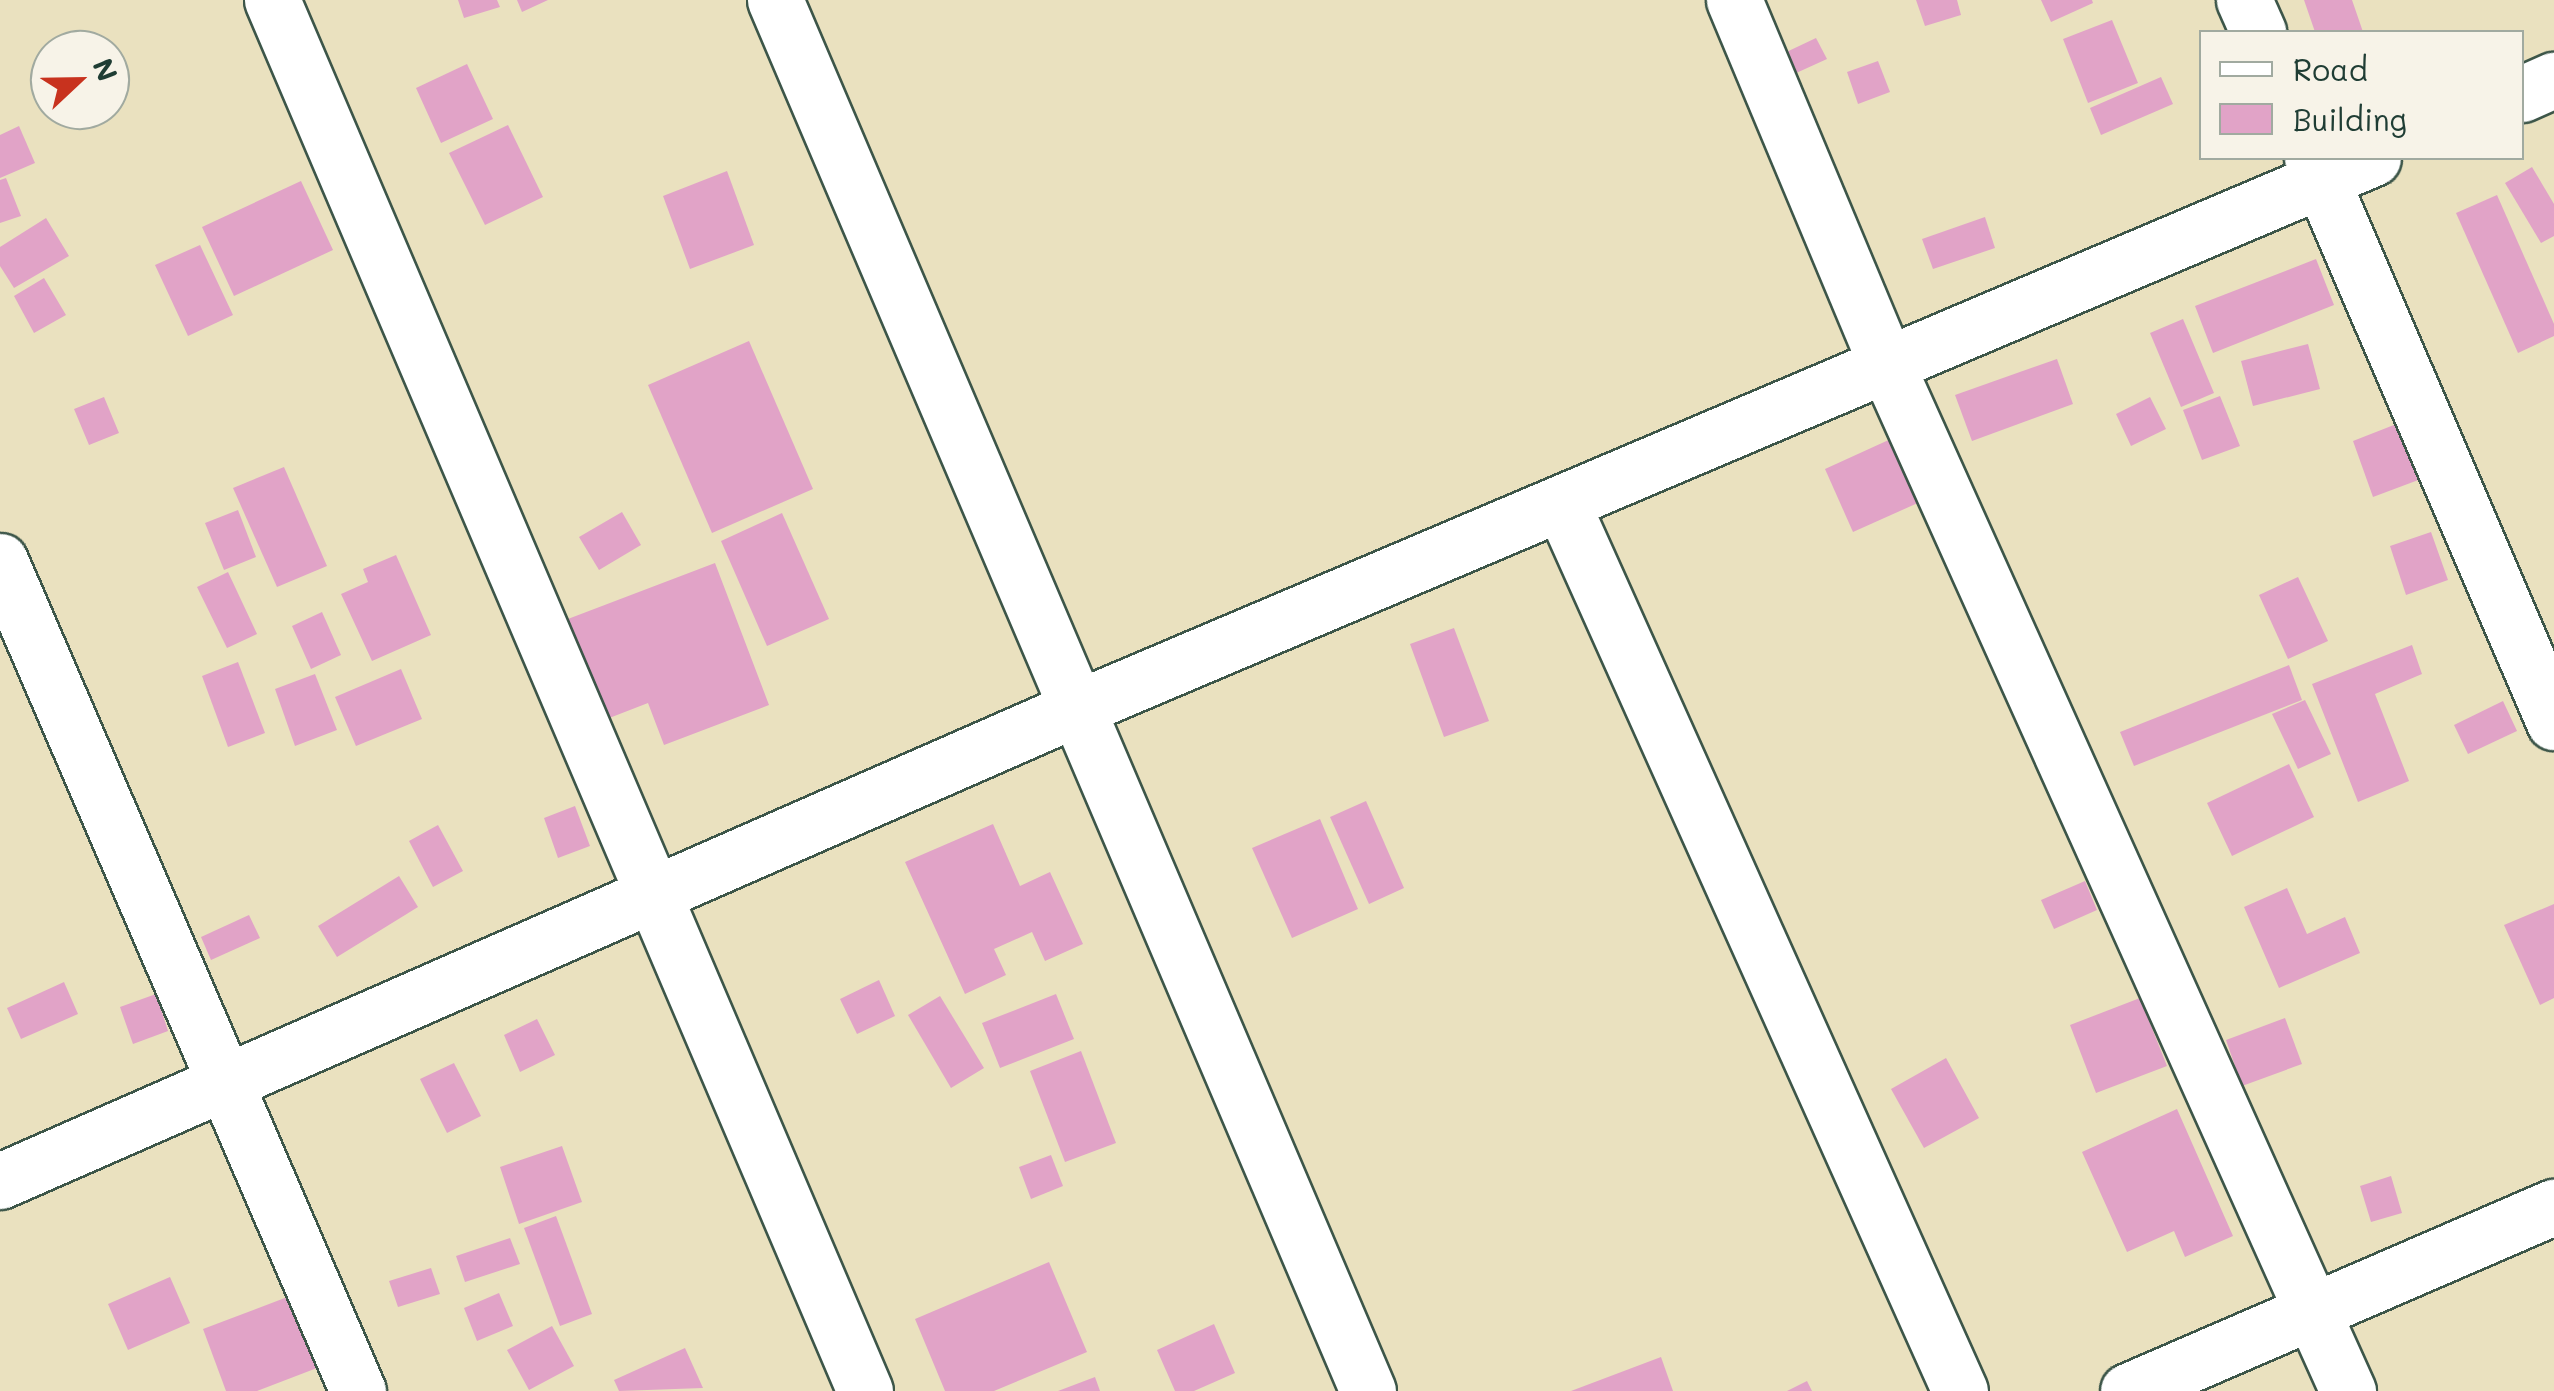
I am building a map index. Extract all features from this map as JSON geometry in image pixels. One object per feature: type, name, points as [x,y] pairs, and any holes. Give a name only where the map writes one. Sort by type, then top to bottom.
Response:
[{"type":"street","points":[[272,0],[865,1391]]},
{"type":"street","points":[[775,0],[1368,1391]]},
{"type":"street","points":[[1734,0],[1888,368],[2348,1391]]},
{"type":"street","points":[[2244,0],[2257,30]]},
{"type":"street","points":[[2524,93],[2554,80]]},
{"type":"street","points":[[0,1181],[1075,708],[1888,368],[2316,169],[2363,160]]},
{"type":"street","points":[[2316,169],[2554,722]]},
{"type":"street","points":[[1563,506],[1960,1391]]},
{"type":"street","points":[[0,561],[223,1086],[358,1391]]},
{"type":"street","points":[[2128,1391],[2554,1207]]},
{"type":"building","points":[[458,0],[497,0],[500,7],[464,18]]},
{"type":"building","points":[[517,0],[548,0],[522,12]]},
{"type":"building","points":[[1916,0],[1957,0],[1961,15],[1925,26]]},
{"type":"building","points":[[2041,0],[2092,0],[2093,3],[2051,22]]},
{"type":"building","points":[[2304,0],[2352,0],[2362,30],[2314,30]]},
{"type":"building","points":[[2112,20],[2138,83],[2088,103],[2063,39]]},
{"type":"building","points":[[1816,38],[1827,59],[1783,79],[1774,58]]},
{"type":"building","points":[[1878,61],[1890,92],[1858,104],[1847,72]]},
{"type":"building","points":[[467,64],[493,119],[441,143],[416,88]]},
{"type":"building","points":[[2161,77],[2173,104],[2101,135],[2090,108]]},
{"type":"building","points":[[508,125],[543,197],[485,225],[449,153]]},
{"type":"building","points":[[19,126],[35,163],[0,178],[0,135]]},
{"type":"building","points":[[2532,167],[2554,204],[2554,236],[2541,243],[2505,183]]},
{"type":"building","points":[[727,171],[754,245],[690,269],[663,196]]},
{"type":"building","points":[[6,178],[21,216],[0,223],[0,180]]},
{"type":"building","points":[[301,181],[333,250],[234,296],[202,227]]},
{"type":"building","points":[[2497,195],[2554,324],[2554,336],[2518,353],[2456,213]]},
{"type":"building","points":[[1985,217],[1995,248],[1933,269],[1922,239]]},
{"type":"building","points":[[46,218],[69,256],[14,288],[0,266],[0,247]]},
{"type":"building","points":[[200,245],[233,315],[188,336],[155,265]]},
{"type":"building","points":[[2316,259],[2334,305],[2213,353],[2195,306]]},
{"type":"building","points":[[44,278],[66,315],[34,333],[14,296]]},
{"type":"building","points":[[2183,319],[2214,393],[2181,407],[2150,333]]},
{"type":"building","points":[[749,341],[813,489],[712,533],[648,385]]},
{"type":"building","points":[[2308,344],[2320,389],[2253,406],[2241,361]]},
{"type":"building","points":[[2057,359],[2073,404],[1972,441],[1955,395]]},
{"type":"building","points":[[2220,396],[2240,446],[2202,460],[2183,410]]},
{"type":"building","points":[[104,397],[119,433],[89,445],[74,409]]},
{"type":"building","points":[[2150,397],[2166,429],[2131,446],[2116,414]]},
{"type":"building","points":[[2399,423],[2421,479],[2373,497],[2353,441]]},
{"type":"building","points":[[1893,438],[1920,502],[1853,532],[1825,469]]},
{"type":"building","points":[[284,467],[327,566],[277,587],[233,488]]},
{"type":"building","points":[[238,510],[256,557],[224,570],[205,523]]},
{"type":"building","points":[[622,512],[641,545],[599,570],[579,537]]},
{"type":"building","points":[[782,513],[829,619],[767,646],[721,541]]},
{"type":"building","points":[[2431,532],[2448,580],[2406,595],[2390,546]]},
{"type":"building","points":[[396,555],[431,635],[372,661],[341,594],[368,582],[363,569]]},
{"type":"building","points":[[715,563],[769,705],[664,745],[648,703],[599,722],[560,622]]},
{"type":"building","points":[[228,572],[257,634],[227,648],[197,587]]},
{"type":"building","points":[[2298,577],[2328,641],[2288,659],[2259,595]]},
{"type":"building","points":[[322,612],[341,655],[311,669],[292,626]]},
{"type":"building","points":[[1454,628],[1489,721],[1444,737],[1410,644]]},
{"type":"building","points":[[2412,645],[2422,674],[2375,694],[2409,781],[2358,802],[2312,684]]},
{"type":"building","points":[[238,662],[265,733],[228,747],[202,676]]},
{"type":"building","points":[[2289,665],[2302,700],[2134,766],[2120,732]]},
{"type":"building","points":[[401,669],[422,719],[356,746],[335,697]]},
{"type":"building","points":[[315,674],[337,730],[295,746],[275,689]]},
{"type":"building","points":[[2305,700],[2331,754],[2298,769],[2272,714]]},
{"type":"building","points":[[2503,701],[2517,731],[2468,754],[2454,725]]},
{"type":"building","points":[[2289,764],[2314,817],[2232,856],[2207,803]]},
{"type":"building","points":[[1366,801],[1404,888],[1369,904],[1330,817]]},
{"type":"building","points":[[575,806],[590,846],[558,858],[544,818]]},
{"type":"building","points":[[1320,819],[1358,909],[1292,938],[1252,848]]},
{"type":"building","points":[[993,824],[1020,886],[1050,872],[1083,944],[1045,961],[1032,932],[994,949],[1006,975],[965,994],[905,862]]},
{"type":"building","points":[[438,825],[463,871],[433,887],[409,841]]},
{"type":"building","points":[[399,876],[418,907],[337,957],[318,926]]},
{"type":"building","points":[[2085,881],[2097,910],[2054,929],[2041,900]]},
{"type":"building","points":[[2287,888],[2307,934],[2345,917],[2360,953],[2279,988],[2244,907]]},
{"type":"building","points":[[2554,904],[2554,998],[2540,1005],[2504,925]]},
{"type":"building","points":[[249,915],[260,938],[211,960],[201,937]]},
{"type":"building","points":[[879,980],[895,1016],[857,1034],[840,999]]},
{"type":"building","points":[[64,982],[78,1014],[21,1039],[7,1008]]},
{"type":"building","points":[[156,994],[168,1031],[133,1044],[120,1007]]},
{"type":"building","points":[[1056,994],[1074,1039],[1000,1068],[982,1023]]},
{"type":"building","points":[[940,996],[984,1068],[951,1088],[908,1015]]},
{"type":"building","points":[[2140,998],[2167,1066],[2096,1093],[2070,1025]]},
{"type":"building","points":[[2285,1018],[2302,1064],[2242,1086],[2226,1040]]},
{"type":"building","points":[[537,1019],[555,1055],[520,1072],[504,1035]]},
{"type":"building","points":[[1081,1051],[1116,1143],[1065,1162],[1030,1071]]},
{"type":"building","points":[[1946,1058],[1979,1118],[1924,1148],[1891,1089]]},
{"type":"building","points":[[454,1063],[481,1116],[447,1133],[420,1079]]},
{"type":"building","points":[[2177,1109],[2233,1236],[2185,1257],[2174,1231],[2127,1252],[2082,1152]]},
{"type":"building","points":[[562,1146],[582,1202],[519,1224],[500,1167]]},
{"type":"building","points":[[1051,1155],[1063,1186],[1031,1199],[1019,1167]]},
{"type":"building","points":[[2391,1176],[2402,1213],[2371,1222],[2360,1186]]},
{"type":"building","points":[[556,1216],[592,1314],[560,1326],[524,1228]]},
{"type":"building","points":[[510,1238],[520,1264],[465,1282],[456,1256]]},
{"type":"building","points":[[1049,1262],[1087,1352],[994,1391],[945,1391],[915,1319]]},
{"type":"building","points":[[431,1268],[440,1294],[398,1307],[389,1281]]},
{"type":"building","points":[[170,1277],[190,1323],[128,1350],[108,1304]]},
{"type":"building","points":[[499,1293],[513,1326],[477,1341],[464,1308]]},
{"type":"building","points":[[290,1296],[317,1368],[257,1391],[226,1391],[203,1329]]},
{"type":"building","points":[[1214,1324],[1235,1373],[1194,1391],[1175,1391],[1157,1350]]},
{"type":"building","points":[[552,1326],[574,1366],[529,1390],[507,1350]]},
{"type":"building","points":[[685,1348],[703,1388],[619,1391],[614,1380]]},
{"type":"building","points":[[1661,1357],[1673,1391],[1571,1391]]},
{"type":"building","points":[[1095,1377],[1100,1391],[1058,1391]]},
{"type":"building","points":[[1807,1381],[1812,1391],[1787,1391]]}]
